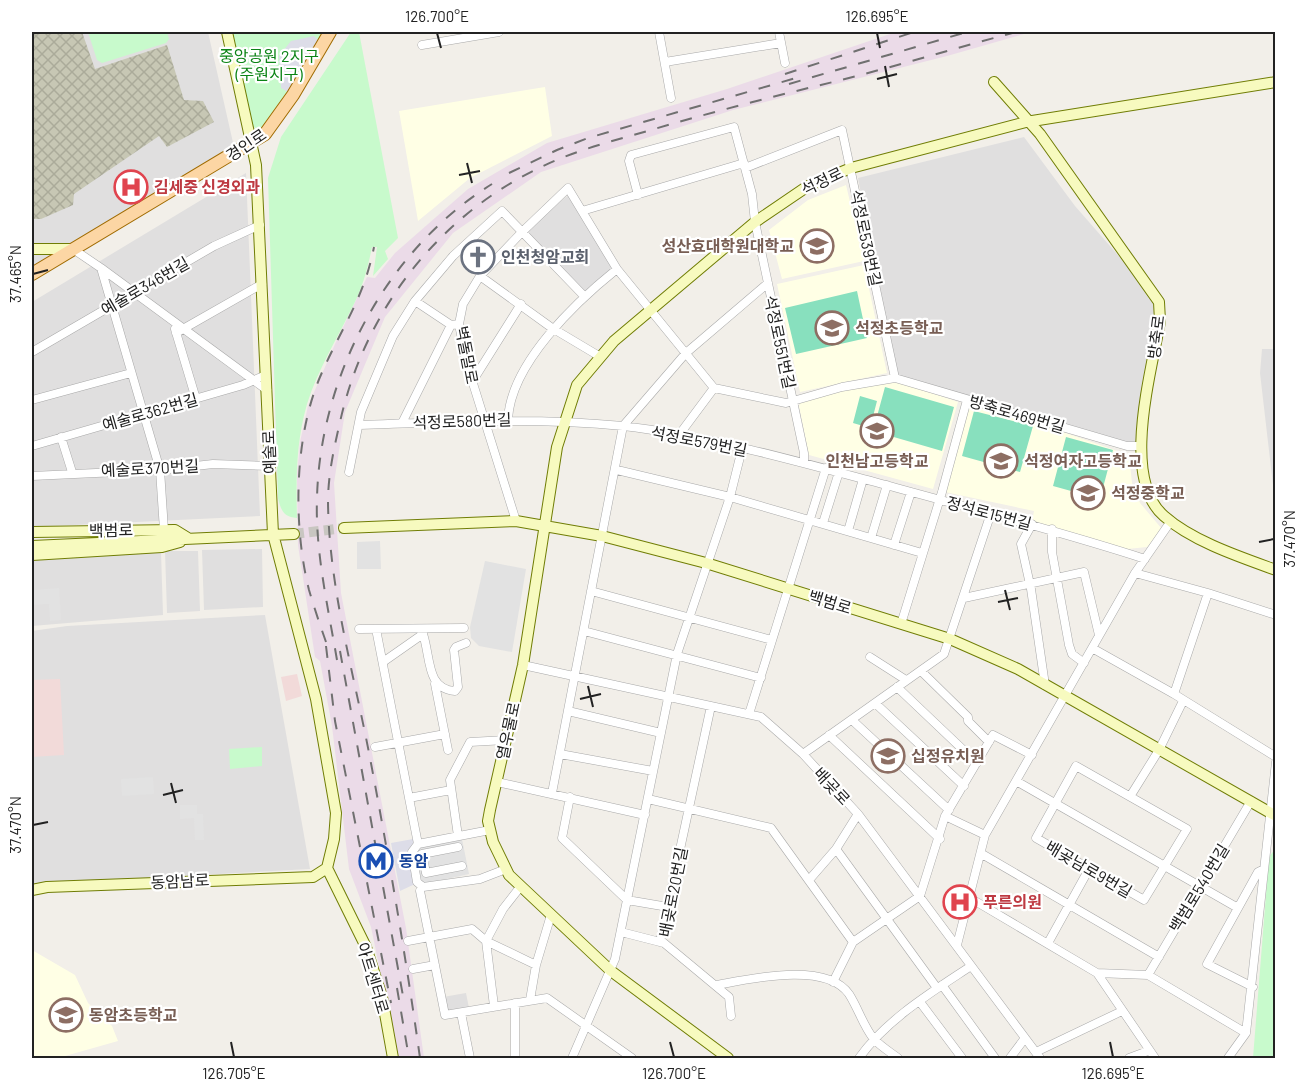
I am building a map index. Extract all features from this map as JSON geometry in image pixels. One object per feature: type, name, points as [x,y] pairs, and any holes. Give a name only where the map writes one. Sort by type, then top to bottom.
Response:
[{"type":"main road","name":"예술로","points":[[227,32],[253,143],[260,225],[273,534],[316,699],[336,813],[334,839],[327,868]]},
{"type":"main road","name":"경인로","points":[[32,274],[253,143],[272,127],[330,32]]},
{"type":"main road","name":"방축로","points":[[994,82],[1030,122],[1159,302],[1160,321],[1141,446],[1142,479],[1149,498],[1171,521],[1236,555],[1275,570]]},
{"type":"main road","name":"석정로","points":[[546,526],[557,447],[564,422],[577,385],[599,356],[650,308],[755,222],[807,186],[851,168],[1030,122],[1275,82]]},
{"type":"main road","points":[[32,249],[73,249]]},
{"type":"main road","name":"백범로","points":[[344,528],[516,521],[602,536],[706,563],[950,639],[1065,695],[1273,815]]},
{"type":"main road","name":"열우물로","points":[[546,526],[523,665],[488,821],[490,830],[506,869],[550,915],[611,971],[728,1059]]},
{"type":"main road","name":"백범로","points":[[32,532],[175,530],[188,538]]},
{"type":"main road","name":"백범로","points":[[32,546],[294,534]]},
{"type":"main road","name":"백범로","points":[[32,555],[162,547],[188,538]]},
{"type":"main road","name":"동암남로","points":[[32,890],[47,887],[313,877],[327,868]]},
{"type":"main road","name":"아트센터로","points":[[327,868],[366,947],[382,997],[393,1059]]},
{"type":"street","points":[[422,45],[499,32]]},
{"type":"street","points":[[659,32],[671,98]]},
{"type":"street","points":[[779,32],[785,63]]},
{"type":"street","points":[[665,62],[781,43]]},
{"type":"street","name":"석정로551번길","points":[[638,195],[629,160],[631,155],[734,127],[745,165],[804,461]]},
{"type":"street","name":"석정로539번길","points":[[745,165],[842,130],[895,378]]},
{"type":"street","points":[[745,165],[582,211],[617,269],[714,388],[786,403],[842,387],[895,378]]},
{"type":"street","name":"벽돌말로","points":[[516,521],[455,325],[463,304],[480,276],[568,188],[582,211]]},
{"type":"street","points":[[350,472],[361,412],[393,336],[415,301],[453,256],[502,211],[584,296]]},
{"type":"street","name":"예술로346번길","points":[[32,352],[214,246],[260,225]]},
{"type":"street","points":[[73,249],[173,322],[179,331],[196,399]]},
{"type":"street","points":[[100,268],[160,470],[164,530]]},
{"type":"street","points":[[508,419],[515,393],[525,372],[552,328],[584,296],[617,269]]},
{"type":"street","points":[[480,276],[552,328],[599,356]]},
{"type":"street","points":[[552,793],[623,426],[686,353],[768,283]]},
{"type":"street","points":[[179,331],[262,284]]},
{"type":"street","points":[[402,423],[455,325],[415,301]]},
{"type":"street","points":[[472,382],[520,303]]},
{"type":"street","points":[[179,331],[267,390]]},
{"type":"street","points":[[32,400],[131,373]]},
{"type":"street","name":"예술로362번길","points":[[32,446],[196,399],[261,379],[266,375]]},
{"type":"street","name":"방축로469번길","points":[[895,378],[1127,446],[1141,446]]},
{"type":"street","points":[[679,435],[714,388]]},
{"type":"street","points":[[901,624],[967,400]]},
{"type":"street","name":"석정로580번길","points":[[360,425],[483,419],[564,422]]},
{"type":"street","name":"석정로579번길","points":[[564,422],[623,426],[679,435],[804,461],[832,470]]},
{"type":"street","points":[[61,437],[72,472]]},
{"type":"street","points":[[572,1059],[585,1025],[611,971],[621,932],[677,654],[730,497],[742,449]]},
{"type":"street","name":"예술로370번길","points":[[32,476],[72,472],[160,470],[213,464],[270,466]]},
{"type":"street","points":[[616,470],[730,497],[922,553]]},
{"type":"street","points":[[750,714],[787,589],[811,520],[832,470]]},
{"type":"street","points":[[823,523],[832,470]]},
{"type":"street","name":"정석로15번길","points":[[832,470],[1052,529],[1145,559]]},
{"type":"street","points":[[848,531],[863,479]]},
{"type":"street","points":[[871,538],[887,485]]},
{"type":"street","points":[[894,545],[911,492]]},
{"type":"street","points":[[803,754],[944,654],[991,513]]},
{"type":"street","points":[[957,945],[982,855],[985,835],[1135,573],[1171,521]]},
{"type":"street","points":[[1032,524],[1021,544],[1045,685]]},
{"type":"street","points":[[1052,529],[1057,578],[1069,645],[1072,654],[1084,663]]},
{"type":"street","points":[[964,598],[1084,572],[1099,635]]},
{"type":"street","points":[[1135,573],[1208,593],[1275,615]]},
{"type":"street","points":[[591,591],[729,626],[772,640]]},
{"type":"street","points":[[1174,694],[1208,593]]},
{"type":"street","points":[[359,629],[423,631],[464,628]]},
{"type":"street","points":[[376,629],[418,844]]},
{"type":"street","points":[[383,662],[423,631]]},
{"type":"street","points":[[423,631],[448,750]]},
{"type":"street","points":[[584,631],[760,678]]},
{"type":"street","points":[[434,682],[444,690],[455,691],[459,680],[454,650],[466,643]]},
{"type":"street","points":[[1092,648],[1174,694],[1275,757]]},
{"type":"street","points":[[870,657],[906,681]]},
{"type":"street","name":"배곶로","points":[[523,665],[761,717],[803,754],[858,814],[1038,1055]]},
{"type":"street","points":[[921,671],[968,717],[968,721],[989,742]]},
{"type":"street","points":[[897,687],[977,763]]},
{"type":"street","points":[[1131,795],[1159,750],[1183,701]]},
{"type":"street","points":[[875,703],[963,786]]},
{"type":"street","name":"배곶로20번길","points":[[711,706],[660,942],[717,985],[729,998],[730,1016]]},
{"type":"street","points":[[568,711],[661,733]]},
{"type":"street","points":[[852,720],[947,813],[985,835]]},
{"type":"street","points":[[375,747],[445,734]]},
{"type":"street","points":[[829,735],[940,839]]},
{"type":"street","points":[[833,982],[853,942],[886,917],[920,896],[947,813],[993,735],[1032,755]]},
{"type":"street","points":[[458,836],[450,780],[470,742],[506,740]]},
{"type":"street","points":[[560,754],[653,771]]},
{"type":"street","points":[[1228,1059],[1246,1033],[1253,987],[1264,869],[1273,815],[1275,762]]},
{"type":"street","points":[[1056,802],[1076,766],[1131,795],[1186,829],[1163,865]]},
{"type":"street","points":[[1016,781],[1238,908]]},
{"type":"street","points":[[497,782],[645,815]]},
{"type":"street","points":[[409,798],[451,790]]},
{"type":"street","points":[[570,797],[562,838],[627,900],[668,907]]},
{"type":"street","points":[[648,799],[771,828],[853,942]]},
{"type":"street","name":"백범로540번길","points":[[1149,975],[1251,801]]},
{"type":"street","name":"배곶남로9번길","points":[[1056,802],[1036,838],[1144,900],[1163,865]]},
{"type":"street","points":[[809,880],[836,849],[858,814]]},
{"type":"street","points":[[490,830],[418,844],[412,852],[417,882],[423,887],[480,879],[506,869]]},
{"type":"street","points":[[440,850],[448,838]]},
{"type":"street","points":[[431,885],[422,854],[458,847]]},
{"type":"street","points":[[836,849],[995,1059]]},
{"type":"street","points":[[982,855],[1159,957]]},
{"type":"street","points":[[429,873],[462,866]]},
{"type":"street","points":[[1048,944],[1089,868]]},
{"type":"street","points":[[1253,987],[1207,964],[1258,872],[1264,869]]},
{"type":"street","points":[[494,1006],[486,941],[503,909],[521,886]]},
{"type":"street","points":[[420,891],[445,1015],[547,998],[632,1059]]},
{"type":"street","points":[[970,898],[1097,973],[1155,1059]]},
{"type":"street","points":[[530,1000],[536,965],[550,915]]},
{"type":"street","points":[[408,941],[472,929],[486,941],[536,965]]},
{"type":"street","points":[[621,932],[660,942]]},
{"type":"street","points":[[413,969],[435,965]]},
{"type":"street","points":[[860,1059],[873,1038],[971,966]]},
{"type":"street","points":[[1097,973],[1149,975],[1246,1033]]},
{"type":"street","points":[[717,985],[786,974],[806,975],[833,982],[843,987],[849,995],[873,1038],[898,1059]]},
{"type":"street","points":[[920,1002],[962,1059]]},
{"type":"street","points":[[515,1003],[515,1059]]},
{"type":"street","points":[[1038,1055],[1122,1011]]},
{"type":"street","points":[[461,1012],[470,1059]]},
{"type":"street","points":[[1010,1059],[1025,1038]]},
{"type":"street","points":[[1129,1059],[1148,1051]]},
{"type":"shaded area","points":[[32,32],[208,32],[234,147],[32,270]]},
{"type":"shaded area","points":[[32,32],[82,32],[95,69],[167,45],[184,100],[203,101],[214,122],[167,147],[159,136],[74,194],[73,205],[41,219],[32,219]]},
{"type":"shaded area","points":[[896,32],[1031,32],[947,56],[733,110],[541,172],[453,233],[385,317],[345,412],[334,483],[341,593],[406,928],[424,1058],[398,1058],[371,927],[349,869],[332,726],[320,661],[315,657],[298,545],[297,476],[300,442],[308,406],[367,277],[375,278],[395,253],[468,189],[547,143],[727,89]]},
{"type":"shaded area","points":[[314,36],[322,44],[293,95],[281,88],[279,56],[291,41]]},
{"type":"shaded area","points":[[545,87],[552,136],[470,178],[418,221],[399,111]]},
{"type":"shaded area","points":[[1024,137],[1075,206],[1159,302],[1141,446],[1127,446],[895,378],[858,178]]},
{"type":"shaded area","points":[[246,173],[260,516],[32,527],[32,302]]},
{"type":"shaded area","name":"성산효대학원대학교","points":[[846,185],[864,261],[782,279],[769,230],[808,200]]},
{"type":"shaded area","points":[[571,193],[617,269],[584,296],[522,232]]},
{"type":"shaded area","name":"석정초등학교","points":[[864,265],[887,373],[800,392],[777,284]]},
{"type":"shaded area","points":[[1262,349],[1275,349],[1275,486],[1273,485],[1260,373]]},
{"type":"shaded area","name":"인천남고등학교","points":[[889,379],[958,402],[933,489],[809,455],[799,406],[801,401]]},
{"type":"shaded area","points":[[969,404],[1057,430],[1129,455],[1132,483],[1140,503],[1162,529],[1147,547],[1127,549],[1032,521],[1034,511],[945,492]]},
{"type":"shaded area","points":[[380,541],[381,569],[357,569],[357,542]]},
{"type":"shaded area","points":[[262,549],[263,607],[204,610],[202,550]]},
{"type":"shaded area","points":[[165,551],[198,551],[200,611],[167,613]]},
{"type":"shaded area","points":[[161,552],[163,615],[32,626],[32,561]]},
{"type":"shaded area","points":[[485,561],[526,569],[512,652],[479,646],[471,638],[470,627]]},
{"type":"shaded area","points":[[59,588],[61,620],[50,621],[49,604],[34,605],[33,590]]},
{"type":"shaded area","points":[[265,615],[310,869],[32,886],[32,631],[67,626]]},
{"type":"shaded area","points":[[297,674],[302,696],[286,701],[281,677]]},
{"type":"shaded area","points":[[60,679],[64,755],[32,757],[32,680]]},
{"type":"shaded area","points":[[153,777],[154,794],[122,796],[121,779]]},
{"type":"shaded area","points":[[180,805],[197,805],[197,814],[203,814],[204,840],[195,840],[194,818],[180,819]]},
{"type":"shaded area","points":[[413,839],[415,884],[400,891],[391,843]]},
{"type":"shaded area","points":[[462,839],[469,874],[425,884],[421,881],[416,852],[420,847]]},
{"type":"shaded area","name":"동암초등학교","points":[[32,950],[75,975],[88,1003],[112,1026],[118,1041],[58,1058],[32,1058]]},
{"type":"shaded area","points":[[466,993],[469,1008],[446,1012],[443,997]]},
{"type":"green space","points":[[88,32],[167,32],[169,39],[166,43],[102,63],[97,60]]},
{"type":"green space","name":"중앙공원 2지구 (주원지구)","points":[[227,32],[330,32],[262,130],[253,127]]},
{"type":"green space","points":[[351,32],[359,32],[398,238],[385,251],[388,259],[373,276],[377,247],[372,247],[357,297],[322,366],[307,404],[299,446],[297,518],[283,512],[278,498],[268,178],[281,137]]},
{"type":"green space","points":[[857,291],[867,338],[796,354],[785,308]]},
{"type":"green space","points":[[885,387],[954,407],[942,451],[873,431]]},
{"type":"green space","points":[[860,396],[877,401],[870,428],[853,423]]},
{"type":"green space","points":[[974,411],[1033,426],[1020,472],[962,456]]},
{"type":"green space","points":[[1066,437],[1113,450],[1100,499],[1053,486]]},
{"type":"green space","points":[[262,747],[262,766],[230,769],[229,749]]},
{"type":"green space","points":[[1275,849],[1275,1058],[1253,1058],[1269,857]]},
{"type":"tunnel","points":[[294,534],[344,528]]},
{"type":"railway","points":[[785,74],[914,32]]},
{"type":"railway","points":[[789,84],[967,32]]},
{"type":"railway","points":[[420,1058],[384,833],[343,631],[329,534],[329,482],[340,422],[352,379],[369,338],[391,299],[417,264],[447,231],[481,203],[518,179],[559,159],[604,143],[697,117],[1016,32]]},
{"type":"railway","points":[[509,173],[588,138],[796,78]]},
{"type":"railway","points":[[337,660],[323,579],[317,518],[321,452],[331,406],[346,362],[366,319],[391,279],[421,243],[454,211],[492,184]]},
{"type":"railway","points":[[326,642],[309,590],[300,538],[301,454],[311,401],[320,377],[358,299],[374,247]]},
{"type":"railway","points":[[326,646],[335,721],[391,1003]]},
{"type":"railway","points":[[340,651],[403,996]]},
{"type":"railway","points":[[397,988],[409,1058]]},
{"type":"place","name":"김세중 신경외과","points":[[131,187]]},
{"type":"place","name":"성산효대학원대학교","points":[[817,246]]},
{"type":"place","name":"인천청암교회","points":[[478,257]]},
{"type":"place","name":"석정초등학교","points":[[832,328]]},
{"type":"place","name":"인천남고등학교","points":[[877,431]]},
{"type":"place","name":"석정여자고등학교","points":[[1001,461]]},
{"type":"place","name":"석정중학교","points":[[1088,493]]},
{"type":"place","name":"십정유치원","points":[[888,756]]},
{"type":"place","name":"동암","points":[[376,861]]},
{"type":"place","name":"푸른의원","points":[[960,902]]},
{"type":"place","name":"동암초등학교","points":[[66,1015]]}]
